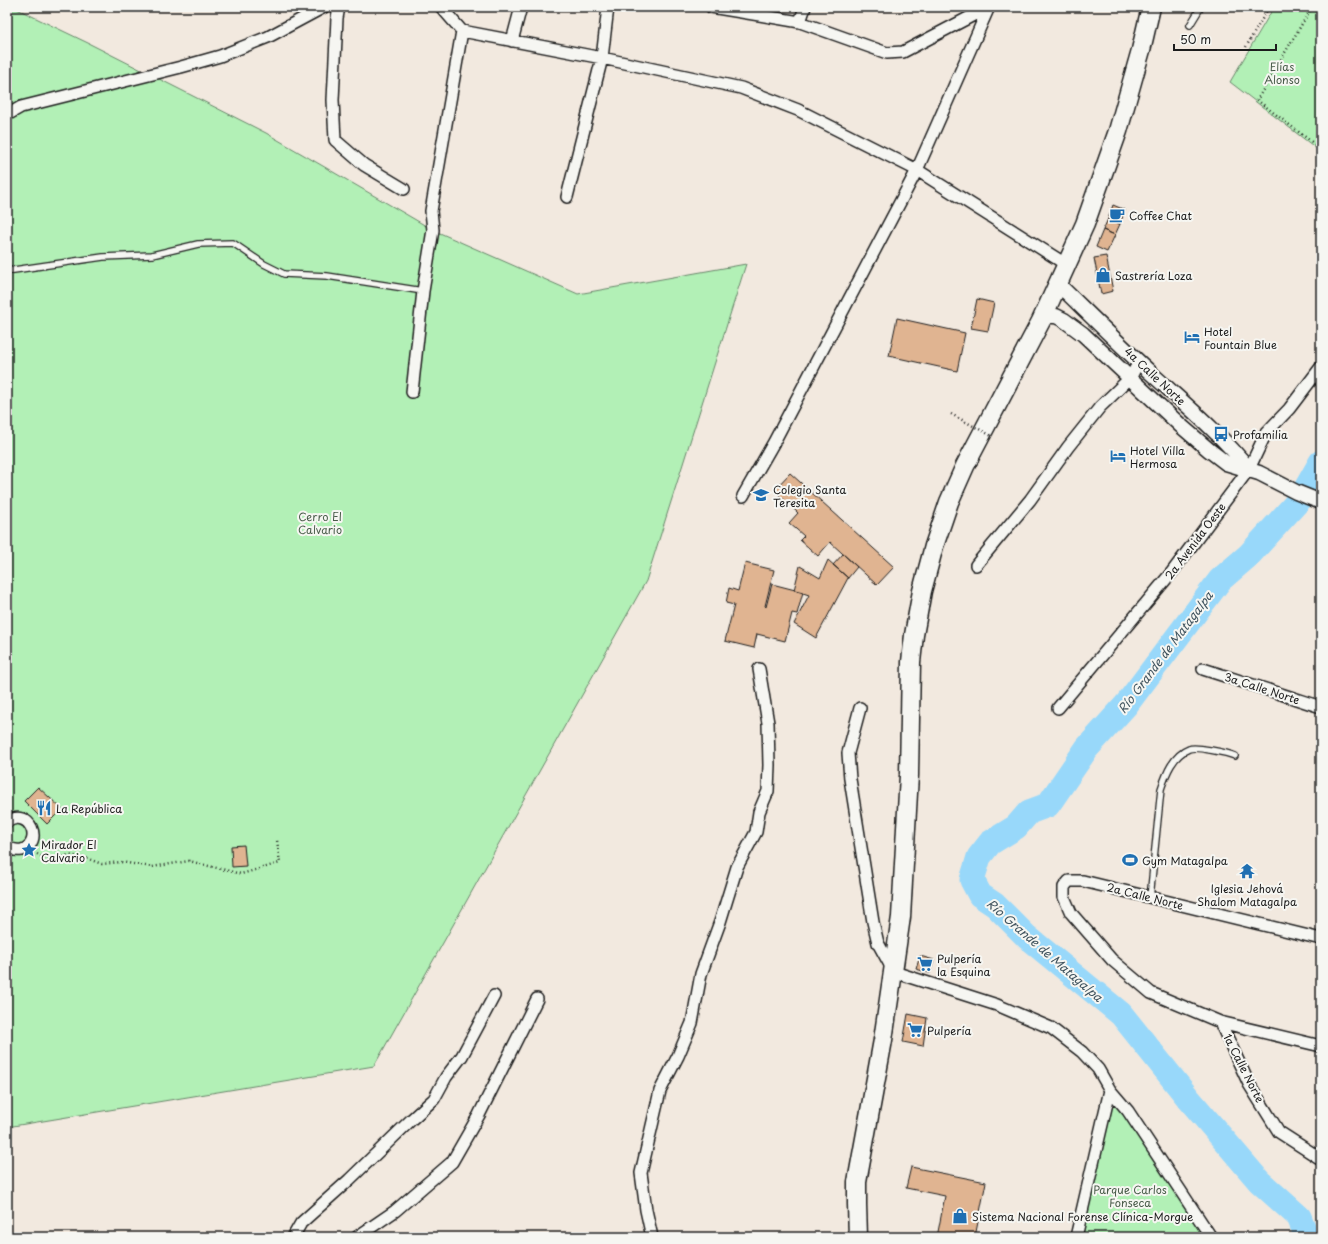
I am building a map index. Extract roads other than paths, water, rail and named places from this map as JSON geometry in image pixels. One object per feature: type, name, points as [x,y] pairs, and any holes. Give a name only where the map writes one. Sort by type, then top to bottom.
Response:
[{"type":"main road","points":[[858,1237],[857,1182],[884,1040],[901,917],[909,783],[911,662],[922,591],[934,546],[947,509],[965,466],[1041,320],[1085,224],[1118,131],[1141,50],[1151,7]]},
{"type":"street","points":[[7,115],[21,107],[220,56],[268,37],[324,7]]},
{"type":"street","points":[[339,7],[337,18],[334,100],[335,140],[364,165],[404,189]]},
{"type":"street","points":[[441,7],[462,31],[602,58],[741,88],[798,110],[917,170],[1067,265]]},
{"type":"street","points":[[512,41],[521,7]]},
{"type":"street","points":[[567,197],[602,58],[608,7]]},
{"type":"street","points":[[712,7],[800,22],[887,53],[903,52],[989,7]]},
{"type":"street","points":[[800,22],[805,7]]},
{"type":"street","points":[[743,496],[774,442],[917,170],[989,7]]},
{"type":"street","points":[[412,392],[423,291],[433,230],[431,211],[462,31]]},
{"type":"street","name":"4a Calle Norte","points":[[1058,284],[1139,362],[1218,434],[1254,471]]},
{"type":"street","name":"4a Calle Norte","points":[[1041,320],[1049,316],[1056,316],[1083,334],[1180,425],[1226,463],[1254,471],[1296,492],[1321,502]]},
{"type":"street","points":[[976,565],[1030,500],[1068,447],[1100,407],[1130,378],[1139,362]]},
{"type":"street","name":"2a Avenida Oeste","points":[[1058,708],[1254,471],[1266,433],[1288,409],[1321,367]]},
{"type":"street","points":[[652,1237],[646,1210],[641,1173],[660,1091],[678,1056],[692,1023],[701,974],[720,922],[737,866],[756,832],[759,812],[768,791],[768,723],[759,669]]},
{"type":"street","name":"3a Calle Norte","points":[[1203,669],[1321,707]]},
{"type":"street","points":[[860,708],[848,753],[850,779],[873,922],[878,944],[894,972],[997,1005],[1051,1028],[1082,1052],[1098,1070],[1110,1090],[1128,1111],[1211,1237]]},
{"type":"street","points":[[7,822],[13,819],[28,822],[33,831],[32,841],[29,846],[19,850],[14,850],[7,846]]},
{"type":"street","name":"2a Calle Norte","points":[[1064,887],[1070,882],[1083,881],[1321,938]]},
{"type":"street","name":"1a Calle Norte","points":[[1064,887],[1064,897],[1071,913],[1112,960],[1151,993],[1220,1022],[1250,1084],[1279,1132],[1321,1159]]},
{"type":"street","points":[[293,1237],[301,1223],[350,1180],[434,1099],[446,1077],[462,1056],[494,996]]},
{"type":"street","points":[[357,1237],[395,1211],[452,1162],[479,1115],[537,999]]},
{"type":"street","points":[[1220,1022],[1321,1046]]},
{"type":"street","points":[[1076,1237],[1110,1090]]},
{"type":"lane","points":[[1190,25],[1201,7]]},
{"type":"lane","points":[[7,271],[103,257],[152,255],[198,244],[233,243],[264,264],[284,274],[327,276],[423,291]]},
{"type":"lane","points":[[1150,898],[1161,789],[1167,773],[1180,754],[1190,748],[1227,753],[1235,756]]},
{"type":"waterway","name":"Río Grande de Matagalpa","points":[[1307,1237],[1299,1217],[1259,1181],[1189,1099],[1121,1014],[1027,937],[995,905],[980,895],[972,880],[979,857],[990,843],[1016,827],[1029,812],[1048,805],[1087,748],[1126,705],[1220,580],[1249,555],[1300,499],[1321,462]]},
{"type":"place","name":"Coffee Chat","points":[[1117,215]]},
{"type":"place","name":"Sastrería Loza","points":[[1103,275]]},
{"type":"place","name":"Hotel Fountain Blue","points":[[1192,337]]},
{"type":"place","name":"Profamilia","points":[[1221,434]]},
{"type":"place","name":"Hotel Villa Hermosa","points":[[1118,456]]},
{"type":"place","name":"Colegio Santa Teresita","points":[[761,495]]},
{"type":"place","name":"La República","points":[[44,808]]},
{"type":"place","name":"Mirador El Calvario","points":[[29,850]]},
{"type":"place","name":"Gym Matagalpa","points":[[1130,860]]},
{"type":"place","name":"Iglesia Jehová Shalom Matagalpa","points":[[1247,871]]},
{"type":"place","name":"Pulpería la Esquina","points":[[925,964]]},
{"type":"place","name":"Pulpería","points":[[915,1030]]},
{"type":"place","name":"Sistema Nacional Forense Clínica-Morgue","points":[[960,1216]]},
{"type":"park label","name":"Elías Alonso","points":[[1282,72]]},
{"type":"park label","name":"Cerro El Calvario","points":[[320,522]]},
{"type":"park label","name":"Parque Carlos Fonseca","points":[[1130,1195]]}]
